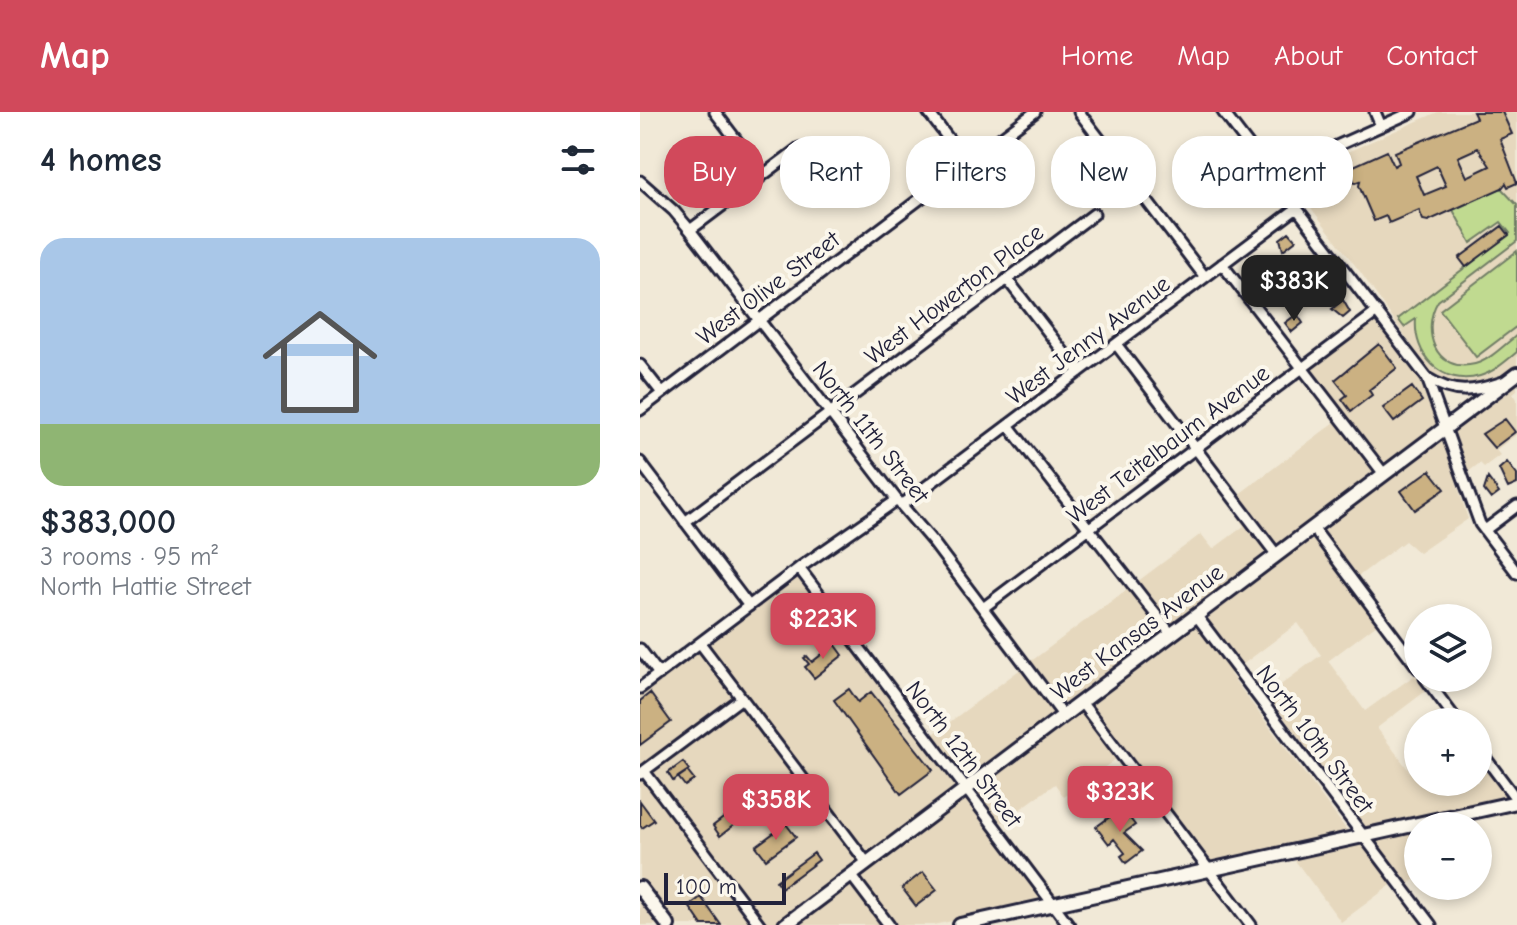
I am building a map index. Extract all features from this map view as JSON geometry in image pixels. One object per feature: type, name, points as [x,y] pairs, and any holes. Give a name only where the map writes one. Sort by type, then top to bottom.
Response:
[{"type":"main road","name":"West Kansas Avenue","points":[[785,925],[1513,377]]},
{"type":"main road","points":[[960,925],[1517,801]]},
{"type":"main road","points":[[640,888],[668,925]]},
{"type":"street","points":[[715,112],[733,136]]},
{"type":"street","points":[[928,112],[946,136]]},
{"type":"street","name":"West Olive Street","points":[[1003,136],[1035,112]]},
{"type":"street","points":[[1079,112],[1205,277]]},
{"type":"street","points":[[1223,112],[1242,136]]},
{"type":"street","points":[[1375,112],[1381,126]]},
{"type":"street","points":[[1353,139],[1412,112]]},
{"type":"street","name":"North 11th Street","points":[[640,181],[690,230],[1063,715]]},
{"type":"street","points":[[690,230],[719,208]]},
{"type":"street","name":"West Olive Street","points":[[640,410],[908,208]]},
{"type":"street","points":[[1297,208],[1427,378],[1485,530],[1517,573]]},
{"type":"street","name":"West Jenny Avenue","points":[[640,688],[799,568],[900,502],[1008,425],[1297,208]]},
{"type":"street","name":"West Howerton Place","points":[[685,522],[1094,214]]},
{"type":"street","points":[[1222,264],[1384,474]]},
{"type":"street","points":[[1007,279],[1079,372]]},
{"type":"street","name":"West Teitelbaum Avenue","points":[[983,608],[1377,312]]},
{"type":"street","points":[[1116,344],[1276,554]]},
{"type":"street","points":[[640,365],[662,393]]},
{"type":"street","points":[[1427,378],[1457,392],[1478,391],[1513,377]]},
{"type":"street","points":[[1008,425],[1171,634]]},
{"type":"street","points":[[640,462],[749,606]]},
{"type":"street","points":[[1485,530],[1517,506]]},
{"type":"street","points":[[1313,528],[1404,649]]},
{"type":"street","name":"North 12th Street","points":[[799,568],[1069,925]]},
{"type":"street","name":"North 10th Street","points":[[1196,615],[1431,925]]},
{"type":"street","points":[[700,643],[867,863]]},
{"type":"street","points":[[640,649],[659,674]]},
{"type":"street","points":[[742,698],[642,773],[760,925]]},
{"type":"street","points":[[1081,702],[1251,925]]},
{"type":"street","points":[[1492,767],[1517,801]]},
{"type":"street","points":[[851,875],[889,925]]},
{"type":"shaded area","points":[[1438,112],[1517,112],[1517,390],[1513,393],[1517,399],[1517,434],[1496,450],[1500,455],[1484,467],[1480,463],[1456,481],[1468,519],[1419,553],[1405,541],[1348,584],[1377,624],[1328,661],[1365,711],[1404,683],[1404,692],[1424,692],[1377,728],[1404,764],[1404,796],[1492,796],[1492,777],[1506,796],[1445,812],[1404,812],[1404,879],[1402,877],[1341,922],[1285,847],[1212,864],[1127,751],[1064,797],[1055,784],[1001,823],[1058,897],[934,925],[640,925],[640,679],[661,663],[670,674],[797,578],[923,742],[1201,534],[1213,549],[1244,526],[1233,509],[1238,495],[1335,422],[1301,377],[1376,321],[1418,376],[1437,423],[1496,379],[1463,389],[1435,379],[1311,208],[1353,208],[1353,149]],"holes":[[[1298,623],[1321,655],[1267,695],[1366,829],[1349,833],[1230,674]]]},
{"type":"green space","points":[[1501,188],[1517,205],[1517,241],[1438,301],[1433,312],[1431,336],[1441,356],[1461,365],[1486,359],[1517,335],[1517,352],[1500,366],[1480,376],[1454,377],[1442,372],[1425,356],[1419,345],[1416,319],[1404,327],[1398,319],[1510,233],[1501,222],[1471,243],[1453,210]]},
{"type":"green space","points":[[1517,251],[1517,326],[1476,357],[1440,310]]},
{"type":"building","points":[[1473,112],[1502,112],[1512,134],[1500,139],[1517,183],[1508,187],[1506,183],[1502,188],[1428,221],[1423,220],[1419,210],[1389,223],[1386,216],[1374,221],[1359,186],[1360,181],[1355,183],[1353,178],[1353,166],[1387,151],[1394,166],[1399,163],[1395,152],[1476,118]],"holes":[[[1478,148],[1490,166],[1467,177],[1458,157]],[[1437,166],[1446,186],[1424,195],[1416,176]]]},
{"type":"building","points":[[1502,226],[1509,235],[1466,267],[1459,258]]},
{"type":"building","points":[[1289,232],[1296,240],[1283,250],[1280,239]]},
{"type":"building","points":[[1255,257],[1261,264],[1249,273],[1244,266]]},
{"type":"building","points":[[1310,258],[1316,266],[1304,271],[1300,266]]},
{"type":"building","points":[[1260,271],[1266,277],[1260,283],[1254,277]]},
{"type":"building","points":[[1322,272],[1327,280],[1312,288],[1308,283]]},
{"type":"building","points":[[1276,283],[1282,291],[1271,299],[1265,292]]},
{"type":"building","points":[[1333,288],[1338,295],[1328,302],[1323,295]]},
{"type":"building","points":[[1343,300],[1350,312],[1343,318],[1332,309]]},
{"type":"building","points":[[1297,314],[1303,323],[1292,332],[1285,323]]},
{"type":"building","points":[[1379,344],[1397,368],[1369,390],[1372,395],[1351,411],[1342,399],[1347,395],[1335,380]]},
{"type":"building","points":[[1412,387],[1422,401],[1394,422],[1383,408]]},
{"type":"building","points":[[1505,419],[1515,432],[1494,448],[1482,434]]},
{"type":"building","points":[[1507,462],[1517,475],[1517,484],[1508,488],[1499,469]]},
{"type":"building","points":[[1430,470],[1445,489],[1415,510],[1401,491]]},
{"type":"building","points":[[1488,478],[1499,493],[1491,499],[1484,490]]},
{"type":"building","points":[[835,644],[843,655],[814,678],[805,667],[809,664],[804,658],[807,656],[812,662]]},
{"type":"building","points":[[849,689],[858,702],[871,692],[933,770],[901,794],[834,700]]},
{"type":"building","points":[[650,693],[671,722],[640,745],[640,701]]},
{"type":"building","points":[[683,762],[689,770],[673,781],[668,773]]},
{"type":"building","points":[[687,771],[694,780],[685,786],[678,777]]},
{"type":"building","points":[[640,801],[654,820],[642,828],[640,825]]},
{"type":"building","points":[[1122,808],[1135,825],[1124,833],[1142,851],[1126,863],[1121,856],[1125,853],[1114,839],[1109,844],[1096,827]]},
{"type":"building","points":[[731,812],[738,822],[720,836],[713,826]]},
{"type":"building","points":[[786,824],[796,837],[766,859],[756,846]]},
{"type":"building","points":[[814,853],[819,860],[781,888],[776,881]]},
{"type":"building","points":[[923,872],[937,890],[916,906],[902,888]]},
{"type":"building","points":[[701,897],[721,925],[702,925],[689,906]]}]
